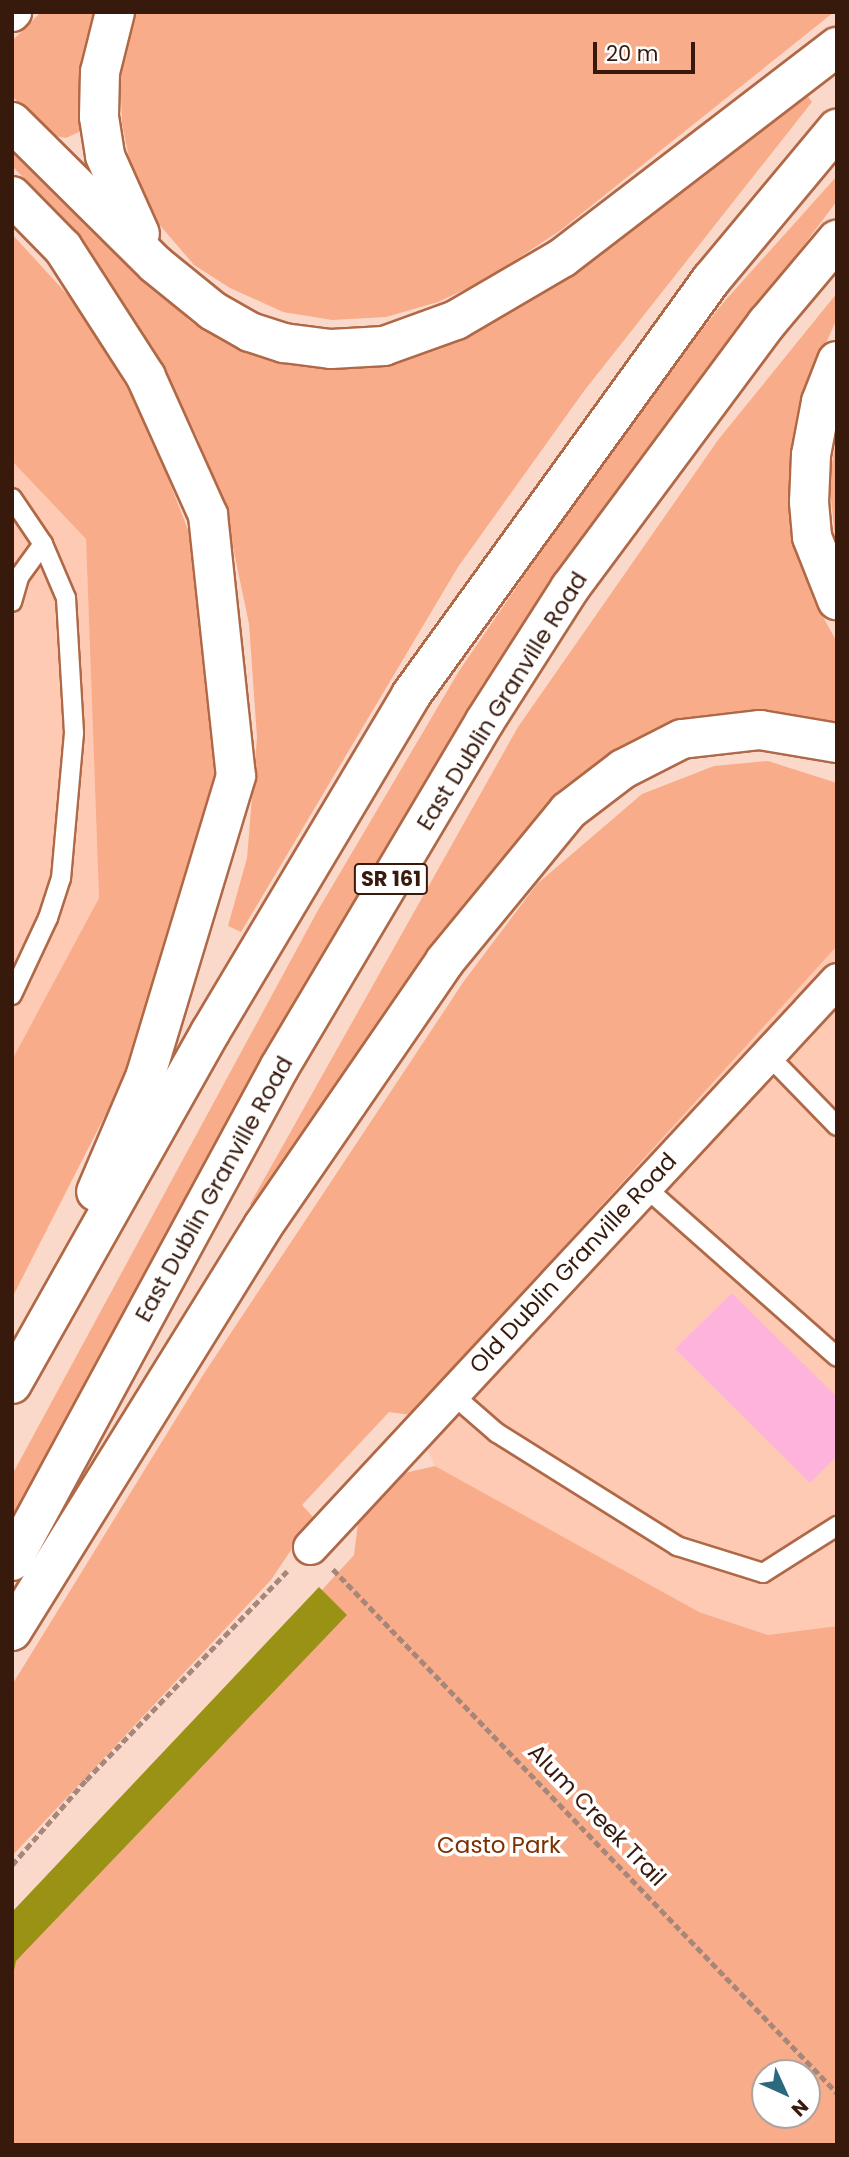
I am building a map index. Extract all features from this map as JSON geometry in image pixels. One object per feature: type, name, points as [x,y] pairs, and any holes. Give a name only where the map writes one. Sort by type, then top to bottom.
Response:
[{"type":"main road","points":[[115,12],[100,72],[105,156],[155,264]]},
{"type":"main road","points":[[12,122],[155,264],[213,311],[250,332],[284,343],[331,349],[384,346],[419,337],[501,296],[562,258],[837,47]]},
{"type":"main road","points":[[16,1378],[211,1031],[411,695],[703,290],[837,129]]},
{"type":"main road","points":[[12,196],[63,248],[146,377],[208,515],[236,776],[146,1075],[16,1378]]},
{"type":"main road","name":"East Dublin Granville Road","points":[[12,1561],[279,1068],[485,721],[570,588],[767,323],[837,240]]},
{"type":"main road","points":[[837,361],[821,402],[809,502],[812,537],[837,600]]},
{"type":"main road","points":[[12,1631],[263,1226],[445,961],[568,811],[623,769],[682,739],[760,730],[837,743]]},
{"type":"street","name":"Old Dublin Granville Road","points":[[319,1555],[451,1393],[837,980]]},
{"type":"lane","points":[[12,498],[43,544],[66,598],[74,733],[61,878],[48,918],[12,995]]},
{"type":"lane","points":[[12,602],[19,577],[43,544]]},
{"type":"lane","points":[[768,1055],[837,1126]]},
{"type":"lane","points":[[645,1187],[837,1357]]},
{"type":"lane","points":[[451,1393],[497,1433],[677,1546],[763,1573],[837,1526]]},
{"type":"path","name":"Alum Creek Trail","points":[[319,1555],[381,1615],[837,2093]]},
{"type":"path","points":[[12,1865],[86,1780],[319,1555]]},
{"type":"shaded area","points":[[12,461],[86,539],[99,898],[12,1060]]},
{"type":"shaded area","points":[[837,946],[837,1626],[768,1635],[699,1612],[435,1466],[411,1415]]},
{"type":"shaded area","points":[[319,1587],[347,1615],[16,1961],[12,1980],[12,1912]]},
{"type":"green space","points":[[41,12],[94,12],[81,80],[81,131],[66,138],[50,135],[12,96],[12,41]]},
{"type":"green space","points":[[132,12],[834,12],[561,230],[485,280],[438,302],[386,317],[332,320],[283,312],[230,288],[194,265],[158,223],[132,172],[122,124],[120,69]]},
{"type":"green space","points":[[807,95],[812,102],[584,391],[458,567],[241,932],[228,926],[247,858],[257,738],[249,624],[228,523],[198,439],[153,348],[70,225],[12,166],[12,146],[191,322],[233,346],[281,361],[377,366],[449,344],[506,315]]},
{"type":"green space","points":[[837,176],[837,201],[564,563],[387,846],[12,1536],[12,1475],[317,912],[459,671],[637,411],[723,303]]},
{"type":"green space","points":[[12,234],[76,304],[144,416],[190,535],[211,626],[217,773],[202,866],[169,968],[121,1084],[12,1298],[12,1060],[99,898],[86,539],[12,461]]},
{"type":"green space","points":[[837,293],[837,319],[810,377],[798,424],[791,518],[813,599],[837,642],[837,729],[620,753],[259,1210],[250,1204],[518,727],[718,440]]},
{"type":"green space","points":[[837,436],[837,557],[829,479]]},
{"type":"green space","points":[[768,761],[837,783],[837,946],[411,1415],[389,1412],[302,1505],[313,1517],[271,1580],[12,1856],[12,1685],[203,1375],[464,981],[537,884],[642,794],[714,766]]},
{"type":"green space","name":"Casto Park","points":[[435,1466],[699,1612],[768,1635],[837,1626],[837,2145],[12,2145],[12,1929],[354,1555],[359,1515],[400,1474]]},
{"type":"building","points":[[732,1293],[837,1397],[837,1456],[810,1483],[675,1349]]}]
